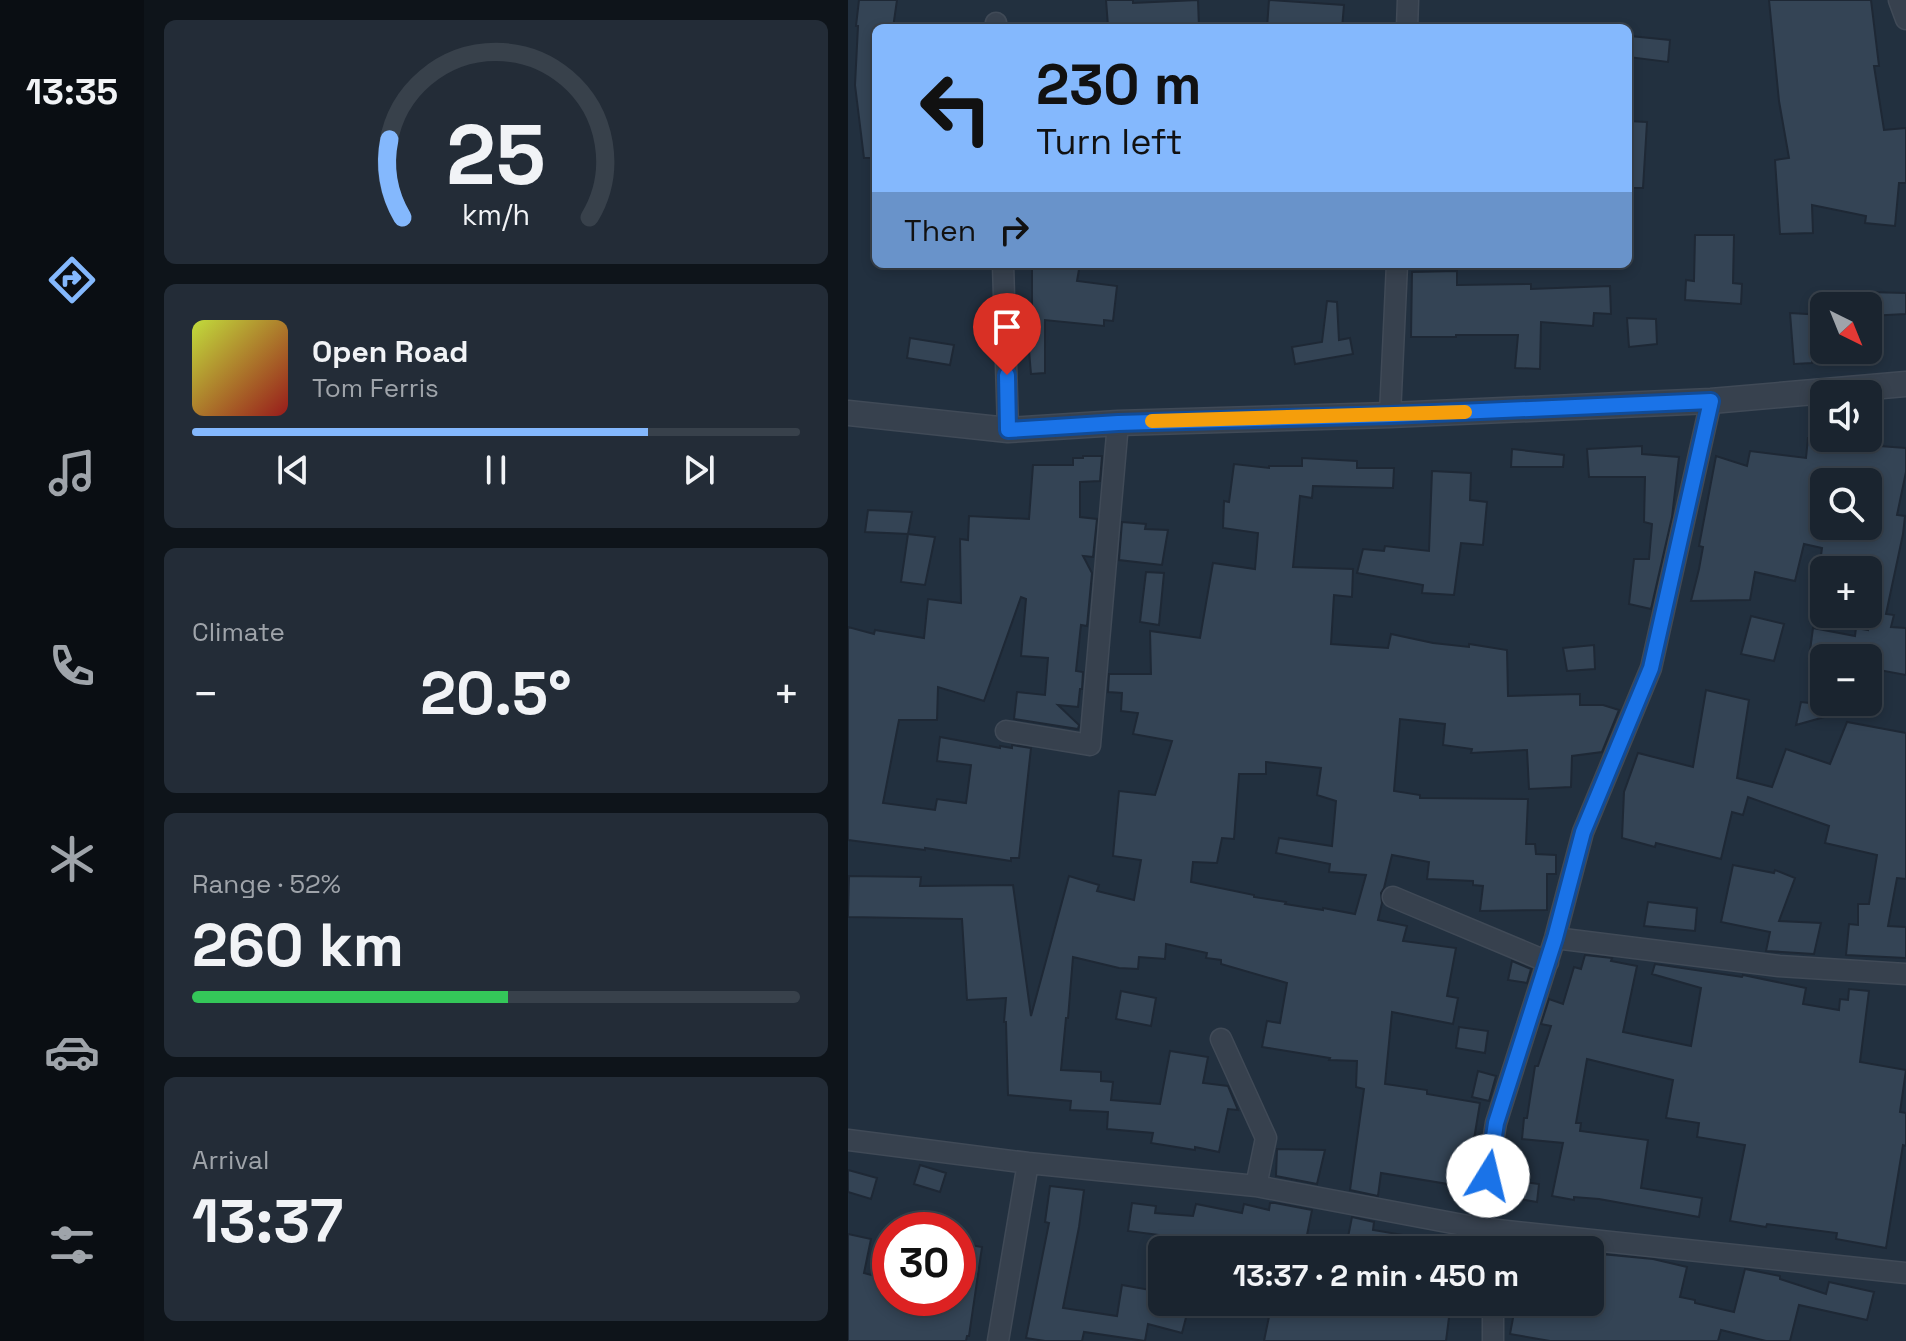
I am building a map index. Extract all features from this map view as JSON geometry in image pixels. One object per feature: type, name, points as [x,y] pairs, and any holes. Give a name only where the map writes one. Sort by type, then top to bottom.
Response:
[{"type":"street","points":[[1407,24],[1408,0]]},
{"type":"street","points":[[1899,0],[1906,19]]},
{"type":"street","points":[[1003,268],[1008,430]]},
{"type":"street","points":[[1390,415],[1397,268]]},
{"type":"street","points":[[848,413],[1008,430],[1118,423],[1711,401],[1906,384]]},
{"type":"street","points":[[1483,1236],[1479,1228],[1496,1123],[1548,962],[1583,832],[1651,668],[1711,401]]},
{"type":"street","points":[[1006,731],[1090,745],[1118,423]]},
{"type":"street","points":[[1393,897],[1548,962]]},
{"type":"street","points":[[1555,938],[1779,966],[1906,974]]},
{"type":"street","points":[[1221,1039],[1266,1138],[1256,1186]]},
{"type":"street","points":[[848,1140],[1028,1163],[1256,1186],[1479,1228],[1906,1273]]},
{"type":"street","points":[[998,1341],[1028,1163]]},
{"type":"street","points":[[1493,1316],[1493,1341]]},
{"type":"building","points":[[859,0],[897,0],[894,24],[872,24],[872,158],[864,158],[855,85]]},
{"type":"building","points":[[1106,0],[1133,0],[1133,3],[1198,0],[1199,24],[1108,24]]},
{"type":"building","points":[[1269,0],[1344,5],[1342,24],[1267,24]]},
{"type":"building","points":[[1769,0],[1871,0],[1879,66],[1874,66],[1884,130],[1906,128],[1906,183],[1899,183],[1895,226],[1865,223],[1866,216],[1812,205],[1813,233],[1780,234],[1775,160],[1789,158],[1779,101]]},
{"type":"building","points":[[1632,36],[1670,40],[1668,62],[1632,58]]},
{"type":"building","points":[[1632,121],[1647,122],[1643,188],[1632,188]]},
{"type":"building","points":[[1695,235],[1734,235],[1733,283],[1742,284],[1741,304],[1685,300],[1686,280],[1694,281]]},
{"type":"building","points":[[1032,268],[1079,268],[1077,281],[1117,286],[1113,321],[1104,320],[1104,326],[1045,320],[1045,373],[1031,374],[1026,315],[1032,315]]},
{"type":"building","points":[[1457,271],[1457,285],[1531,284],[1531,289],[1610,286],[1611,314],[1594,313],[1593,326],[1541,322],[1540,369],[1515,368],[1518,335],[1411,337],[1412,272]]},
{"type":"building","points":[[1882,292],[1906,293],[1906,314],[1882,315]]},
{"type":"building","points":[[1327,301],[1337,302],[1339,340],[1350,338],[1353,354],[1295,364],[1292,347],[1322,342]]},
{"type":"building","points":[[1790,313],[1810,314],[1810,363],[1794,364]]},
{"type":"building","points":[[1627,318],[1656,319],[1657,344],[1629,347]]},
{"type":"building","points":[[910,338],[954,345],[950,365],[907,358]]},
{"type":"building","points":[[1808,438],[1810,452],[1882,452],[1882,446],[1906,448],[1906,472],[1897,515],[1905,516],[1903,534],[1886,614],[1894,615],[1891,627],[1906,628],[1906,675],[1882,671],[1882,644],[1811,644],[1813,628],[1855,636],[1856,628],[1882,628],[1882,556],[1821,556],[1822,548],[1804,544],[1795,581],[1755,572],[1750,600],[1691,601],[1703,547],[1699,546],[1716,456],[1747,466],[1750,451],[1806,458]]},
{"type":"building","points":[[1642,446],[1642,454],[1679,457],[1672,517],[1651,609],[1629,604],[1634,559],[1649,559],[1652,524],[1644,522],[1645,477],[1589,477],[1587,449]]},
{"type":"building","points":[[1512,449],[1564,455],[1563,467],[1511,467]]},
{"type":"building","points":[[1102,456],[1100,481],[1080,482],[1080,517],[1097,519],[1093,557],[1083,556],[1092,573],[1087,626],[1081,625],[1076,671],[1083,672],[1082,689],[1078,707],[1058,705],[1079,725],[1078,729],[1014,719],[1017,692],[1045,695],[1048,658],[1021,656],[1026,599],[1021,597],[984,701],[938,687],[937,720],[899,720],[883,803],[935,810],[937,799],[966,803],[971,765],[937,761],[940,737],[1000,748],[1012,748],[1012,745],[1031,748],[1019,858],[1011,858],[1011,861],[848,840],[848,627],[874,634],[875,630],[924,638],[928,599],[961,603],[960,539],[968,540],[969,516],[1029,519],[1033,465],[1073,465],[1073,458]]},
{"type":"building","points":[[1302,458],[1357,461],[1357,468],[1394,468],[1393,488],[1313,486],[1312,498],[1300,496],[1293,567],[1353,569],[1352,597],[1334,595],[1331,644],[1388,648],[1391,634],[1433,643],[1507,650],[1508,696],[1580,694],[1580,705],[1603,705],[1619,710],[1602,752],[1572,756],[1571,787],[1529,789],[1527,750],[1471,753],[1472,749],[1443,745],[1445,724],[1400,719],[1394,791],[1420,795],[1420,798],[1528,799],[1526,844],[1535,844],[1536,854],[1556,855],[1556,874],[1547,874],[1547,910],[1480,911],[1483,886],[1473,885],[1473,881],[1427,879],[1429,862],[1392,855],[1381,893],[1378,920],[1407,926],[1403,941],[1456,948],[1447,996],[1458,998],[1453,1024],[1392,1012],[1385,1084],[1480,1103],[1466,1187],[1381,1173],[1378,1196],[1350,1190],[1364,1089],[1356,1087],[1357,1061],[1329,1060],[1262,1047],[1267,1021],[1280,1023],[1287,983],[1221,964],[1221,960],[1206,958],[1207,953],[1166,944],[1165,959],[1139,957],[1138,969],[1119,968],[1073,957],[1061,1070],[1101,1072],[1101,1081],[1113,1082],[1111,1100],[1160,1104],[1170,1051],[1208,1057],[1203,1083],[1228,1086],[1238,1110],[1228,1109],[1219,1152],[1195,1147],[1195,1150],[1151,1143],[1153,1133],[1107,1129],[1108,1112],[1070,1110],[1071,1101],[1008,1095],[1004,1022],[1006,998],[967,1000],[962,919],[848,917],[849,876],[921,877],[920,886],[1013,885],[1031,1016],[1069,876],[1099,885],[1097,891],[1134,900],[1141,860],[1113,856],[1119,791],[1155,795],[1172,741],[1133,734],[1138,713],[1121,711],[1122,693],[1108,692],[1109,674],[1151,674],[1150,631],[1200,638],[1213,563],[1255,569],[1258,533],[1223,528],[1224,501],[1229,502],[1234,464],[1269,468],[1302,466]],"holes":[[[1266,762],[1321,768],[1317,795],[1336,801],[1332,846],[1279,838],[1276,853],[1330,864],[1329,872],[1366,875],[1355,914],[1285,904],[1191,882],[1193,862],[1217,863],[1222,838],[1234,839],[1239,774],[1266,774]]]},
{"type":"building","points":[[1432,471],[1471,473],[1470,500],[1487,502],[1483,545],[1461,543],[1454,595],[1422,593],[1423,585],[1357,573],[1363,549],[1384,551],[1385,546],[1429,551]]},
{"type":"building","points":[[868,510],[912,512],[908,534],[865,532]]},
{"type":"building","points":[[1122,522],[1146,524],[1145,529],[1168,530],[1162,565],[1119,560]]},
{"type":"building","points":[[908,534],[935,537],[925,585],[901,582]]},
{"type":"building","points":[[1146,572],[1164,573],[1159,625],[1140,622]]},
{"type":"building","points":[[1751,616],[1784,624],[1774,661],[1741,654]]},
{"type":"building","points":[[1594,645],[1595,669],[1567,671],[1563,648]]},
{"type":"building","points":[[1706,690],[1749,700],[1737,778],[1772,787],[1786,749],[1830,764],[1847,722],[1906,733],[1906,879],[1897,878],[1888,926],[1906,927],[1906,958],[1846,955],[1849,924],[1858,925],[1858,904],[1869,904],[1877,855],[1825,843],[1829,826],[1748,797],[1743,815],[1732,812],[1721,859],[1622,838],[1624,792],[1638,753],[1693,767]]},
{"type":"building","points":[[1801,702],[1810,703],[1810,716],[1828,716],[1796,725]]},
{"type":"building","points":[[1733,865],[1774,873],[1775,870],[1795,878],[1779,921],[1821,923],[1814,954],[1766,951],[1770,932],[1721,922]]},
{"type":"building","points":[[1648,902],[1697,908],[1695,931],[1644,926]]},
{"type":"building","points":[[1585,955],[1612,958],[1611,961],[1637,966],[1623,1032],[1691,1046],[1701,988],[1652,974],[1655,964],[1743,975],[1806,988],[1803,1004],[1839,1010],[1840,999],[1848,1000],[1849,989],[1869,991],[1860,1062],[1906,1070],[1900,1112],[1906,1113],[1906,1146],[1903,1145],[1886,1248],[1836,1239],[1837,1233],[1730,1221],[1745,1145],[1697,1137],[1699,1123],[1666,1118],[1673,1080],[1587,1059],[1576,1123],[1581,1123],[1580,1131],[1648,1140],[1641,1188],[1702,1198],[1699,1217],[1599,1199],[1574,1197],[1574,1200],[1552,1196],[1563,1143],[1522,1139],[1524,1118],[1527,1118],[1535,1066],[1538,1066],[1551,1026],[1541,1024],[1549,999],[1563,1004],[1574,967],[1581,969]]},
{"type":"building","points":[[1512,961],[1531,969],[1527,983],[1508,980]]},
{"type":"building","points":[[1121,991],[1156,998],[1151,1026],[1116,1019]]},
{"type":"building","points":[[1459,1027],[1488,1031],[1485,1053],[1456,1048]]},
{"type":"building","points":[[1478,1071],[1496,1076],[1489,1101],[1472,1097]]},
{"type":"building","points":[[1277,1149],[1325,1150],[1317,1184],[1276,1176]]},
{"type":"building","points":[[920,1165],[946,1173],[940,1192],[914,1184]]},
{"type":"building","points":[[848,1170],[877,1178],[871,1199],[848,1192]]},
{"type":"building","points":[[1517,1181],[1539,1184],[1537,1202],[1514,1198]]},
{"type":"building","points":[[1050,1186],[1084,1190],[1063,1308],[1117,1316],[1122,1285],[1148,1290],[1148,1316],[1186,1316],[1182,1333],[1148,1324],[1145,1341],[1084,1332],[1082,1341],[1026,1338],[1049,1223],[1045,1222]]},
{"type":"building","points":[[1132,1203],[1156,1206],[1155,1213],[1193,1216],[1196,1204],[1242,1213],[1244,1204],[1269,1210],[1270,1203],[1275,1203],[1312,1210],[1307,1236],[1167,1236],[1128,1231]]},
{"type":"building","points":[[1352,1217],[1374,1222],[1373,1230],[1409,1236],[1348,1236]]},
{"type":"building","points":[[848,1234],[871,1239],[864,1273],[872,1275],[872,1316],[972,1316],[966,1341],[848,1341]]},
{"type":"building","points":[[976,1246],[982,1247],[976,1288]]},
{"type":"building","points":[[1604,1254],[1653,1259],[1687,1267],[1680,1297],[1734,1312],[1745,1269],[1780,1276],[1780,1279],[1826,1294],[1829,1282],[1874,1292],[1867,1320],[1799,1305],[1790,1341],[1766,1341],[1721,1330],[1718,1341],[1550,1341],[1510,1334],[1513,1316],[1604,1316]]},
{"type":"building","points":[[1269,1316],[1449,1316],[1446,1341],[1264,1341]]},
{"type":"slow traffic","points":[[1152,421],[1465,412]]},
{"type":"route","points":[[1007,375],[1008,430],[1118,423],[1711,401],[1651,668],[1583,832],[1555,938],[1496,1123],[1488,1176]]}]
